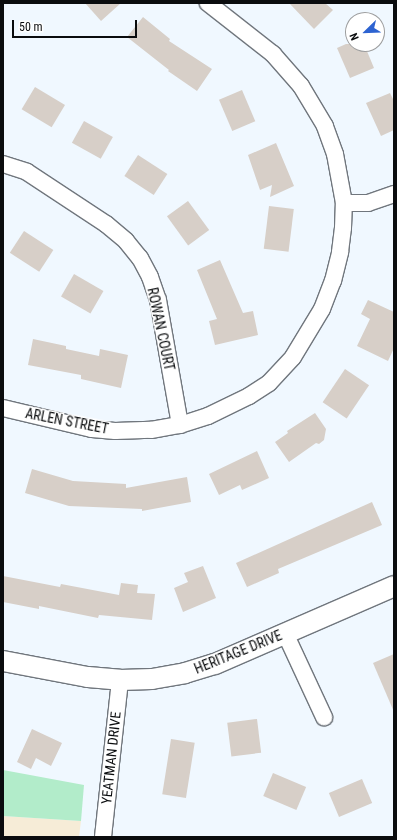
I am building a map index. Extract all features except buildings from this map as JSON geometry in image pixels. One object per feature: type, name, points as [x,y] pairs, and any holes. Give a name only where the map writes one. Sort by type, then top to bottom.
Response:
[{"type":"street","name":"ARLEN STREET","points":[[3,408],[92,429],[151,430],[180,425],[208,416],[249,396],[269,383],[293,357],[322,309],[333,281],[343,228],[344,203],[335,154],[324,126],[309,98],[293,76],[273,54],[208,3]]},
{"type":"street","name":"ROWAN COURT","points":[[3,164],[27,172],[106,224],[126,241],[140,258],[150,277],[158,300],[180,425]]},
{"type":"street","points":[[344,203],[368,203],[394,194]]},
{"type":"street","name":"HERITAGE DRIVE","points":[[3,661],[88,677],[120,680],[152,679],[185,673],[215,664],[394,586]]},
{"type":"street","points":[[285,633],[324,717]]},
{"type":"street","name":"YEATMAN DRIVE","points":[[103,837],[120,680]]},
{"type":"shaded area","points":[[3,816],[81,821],[79,837],[3,837]]},
{"type":"green space","points":[[3,770],[84,785],[81,821],[3,816]]}]
